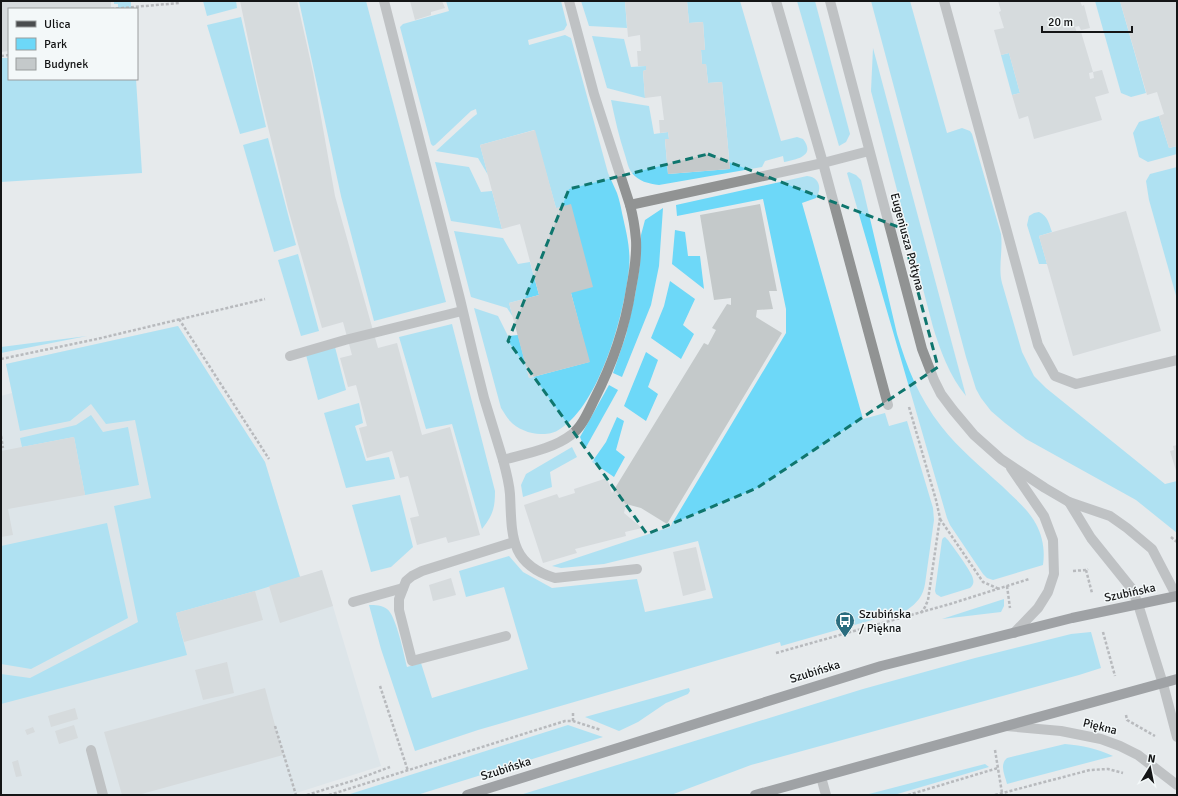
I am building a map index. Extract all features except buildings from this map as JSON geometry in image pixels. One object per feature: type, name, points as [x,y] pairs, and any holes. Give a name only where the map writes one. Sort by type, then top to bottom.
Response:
[{"type":"main road","name":"Szubińska","points":[[467,795],[881,666],[1072,618],[1177,596]]},
{"type":"main road","points":[[755,795],[1177,679]]},
{"type":"street","points":[[384,1],[484,398],[503,460],[510,493],[511,525],[514,542],[520,556],[531,567],[543,574],[555,578],[637,569]]},
{"type":"street","points":[[503,460],[553,446],[571,436],[579,427],[606,377],[626,317],[634,274],[636,240],[630,204],[594,94],[569,1]]},
{"type":"street","points":[[776,1],[823,163],[888,405]]},
{"type":"street","name":"Eugeniusza Połtyna","points":[[830,1],[922,349],[934,380],[965,426],[987,447],[1044,488],[1069,502],[1110,516],[1152,549],[1177,596]]},
{"type":"street","points":[[944,1],[1038,345],[1055,376],[1076,384],[1177,360]]},
{"type":"street","points":[[630,204],[823,163],[869,151]]},
{"type":"street","points":[[290,356],[345,340],[462,311]]},
{"type":"street","name":"Eugeniusza Połtyna","points":[[1008,463],[1044,516],[1053,540],[1054,574],[1048,592],[1038,608],[1014,632]]},
{"type":"street","name":"Eugeniusza Połtyna","points":[[1069,502],[1091,538],[1132,589],[1138,604]]},
{"type":"street","points":[[506,636],[412,661],[399,610],[399,598],[406,581],[422,571],[514,542]]},
{"type":"street","points":[[353,602],[403,588]]},
{"type":"street","points":[[1138,604],[1175,732]]},
{"type":"street","name":"Piękna","points":[[1004,726],[1101,738],[1138,755],[1177,785]]},
{"type":"street","points":[[92,750],[103,795]]},
{"type":"street","points":[[821,777],[826,795]]},
{"type":"path","points":[[126,8],[179,3]]},
{"type":"path","points":[[1,359],[97,339],[265,299]]},
{"type":"path","points":[[179,319],[269,459]]},
{"type":"path","points":[[1,438],[3,448]]},
{"type":"path","points":[[940,518],[983,582],[999,589]]},
{"type":"path","points":[[776,653],[950,604],[1040,576],[1086,570],[1099,562],[1109,559]]},
{"type":"path","points":[[1086,570],[1127,720],[1157,738],[1165,730],[1175,732]]},
{"type":"path","points":[[380,686],[408,771]]},
{"type":"path","points":[[328,795],[565,721],[573,721],[573,712]]},
{"type":"path","points":[[275,726],[296,795]]},
{"type":"path","points":[[995,795],[1090,770],[1108,769],[1128,774],[1138,755]]},
{"type":"path","points":[[307,795],[390,767]]},
{"type":"path","points":[[908,795],[998,768],[1002,793]]},
{"type":"highlighted area","points":[[708,154],[901,228],[938,367],[757,488],[647,534],[508,341],[569,189]]},
{"type":"shaded area","points":[[178,326],[265,462],[300,577],[322,570],[381,766],[290,795],[1,795],[1,396],[12,393],[6,364]]},
{"type":"green space","points":[[114,1],[131,1],[131,8],[118,8],[118,4],[114,4]]},
{"type":"green space","points":[[203,1],[236,1],[237,8],[207,16]]},
{"type":"green space","points":[[299,1],[366,1],[446,302],[374,321],[341,196]]},
{"type":"green space","points":[[446,1],[561,1],[567,25],[564,30],[528,40],[529,45],[565,35],[571,38],[608,173],[620,203],[628,240],[629,268],[627,287],[616,332],[608,356],[587,399],[574,417],[560,429],[552,433],[534,434],[521,429],[507,418],[501,408],[474,308],[498,316],[508,336],[518,335],[529,378],[589,362],[571,293],[556,208],[534,130],[480,145],[488,175],[478,158],[436,151],[477,114],[476,109],[471,111],[435,145],[433,146],[431,144],[400,27],[403,24],[449,11]]},
{"type":"green space","points":[[581,1],[625,1],[627,28],[589,26]]},
{"type":"green space","points":[[687,1],[740,1],[781,141],[797,137],[803,139],[807,149],[803,156],[784,162],[783,156],[765,161],[762,167],[659,185],[644,182],[632,173],[621,141],[611,100],[649,106],[654,134],[668,132],[669,139],[665,140],[668,174],[730,169],[722,82],[708,83],[706,64],[702,64],[701,50],[705,50],[703,22],[689,23]]},
{"type":"green space","points":[[797,1],[815,1],[850,134],[846,142],[839,146]]},
{"type":"green space","points":[[871,1],[910,1],[947,133],[962,128],[970,131],[972,134],[1001,234],[1000,271],[1002,283],[1022,352],[1034,376],[1046,388],[1165,484],[1177,481],[1177,533],[1136,500],[1026,439],[991,411],[981,398],[976,389],[966,357]]},
{"type":"green space","points":[[1095,1],[1120,1],[1146,93],[1131,97],[1121,93]]},
{"type":"green space","points":[[241,17],[266,127],[240,134],[207,25]]},
{"type":"green space","points":[[592,36],[624,39],[631,67],[646,66],[646,70],[643,71],[645,98],[607,88]]},
{"type":"green space","points":[[873,48],[966,396],[950,372],[933,327],[871,91]]},
{"type":"green space","points":[[1009,53],[1020,93],[1012,95],[1001,55]]},
{"type":"green space","points":[[1,58],[8,58],[8,80],[136,80],[142,173],[1,182]]},
{"type":"green space","points":[[1159,116],[1169,148],[1177,146],[1177,154],[1148,162],[1139,157],[1133,133],[1139,122]]},
{"type":"green space","points":[[268,138],[296,245],[274,252],[243,145]]},
{"type":"green space","points":[[435,162],[469,167],[481,192],[492,191],[502,229],[451,221]]},
{"type":"green space","points":[[1177,167],[1177,299],[1149,200],[1146,181],[1150,174]]},
{"type":"green space","points":[[849,172],[856,175],[861,180],[897,334],[914,382],[926,405],[955,442],[1029,513],[1042,539],[1044,549],[1043,565],[993,580],[987,578],[950,525],[847,173]]},
{"type":"green space","points":[[807,176],[817,181],[819,184],[819,191],[816,198],[802,203],[863,419],[885,413],[889,426],[907,421],[933,508],[934,520],[925,584],[919,599],[907,610],[781,646],[780,642],[478,730],[415,751],[381,649],[369,605],[383,607],[390,613],[394,619],[407,667],[421,663],[432,698],[528,669],[504,587],[466,597],[459,571],[509,556],[523,572],[552,588],[637,579],[645,612],[713,598],[698,541],[604,564],[561,568],[552,566],[670,527],[786,333],[786,309],[763,199],[677,216],[676,205]]},
{"type":"green space","points":[[663,208],[659,266],[651,305],[622,377],[613,373],[626,335],[635,295],[640,265],[641,235],[645,220]]},
{"type":"green space","points":[[1039,212],[1046,218],[1052,232],[1039,236],[1047,264],[1039,264],[1027,225],[1029,216]]},
{"type":"green space","points":[[675,230],[685,232],[688,256],[700,256],[704,289],[672,264]]},
{"type":"green space","points":[[454,231],[503,238],[518,264],[530,262],[539,295],[509,303],[513,317],[507,308],[471,297]]},
{"type":"green space","points":[[298,254],[319,331],[301,336],[278,260]]},
{"type":"green space","points":[[670,281],[695,299],[683,325],[694,334],[681,359],[651,338],[664,306]]},
{"type":"green space","points":[[452,324],[495,491],[493,511],[489,520],[482,529],[452,424],[426,429],[399,337]]},
{"type":"green space","points":[[178,326],[265,462],[300,577],[176,613],[187,655],[1,704],[1,674],[30,678],[138,622],[114,506],[151,498],[135,420],[106,424],[91,404],[70,421],[20,431],[6,364]]},
{"type":"green space","points":[[87,336],[1,353],[1,347]]},
{"type":"green space","points":[[335,347],[346,390],[318,400],[306,355]]},
{"type":"green space","points":[[646,352],[658,360],[648,387],[658,394],[646,421],[624,406]]},
{"type":"green space","points":[[609,385],[618,390],[585,449],[580,437]]},
{"type":"green space","points":[[359,403],[363,423],[355,426],[366,461],[389,457],[395,479],[346,488],[324,413]]},
{"type":"green space","points":[[91,415],[103,432],[128,427],[139,485],[85,495],[74,437],[22,447],[20,438],[76,425]]},
{"type":"green space","points":[[617,417],[624,421],[616,450],[625,457],[614,477],[592,462],[606,442]]},
{"type":"green space","points":[[572,447],[577,457],[550,472],[552,487],[523,497],[521,485],[526,474]]},
{"type":"green space","points":[[400,495],[413,547],[391,567],[371,572],[352,505]]},
{"type":"green space","points":[[107,523],[128,618],[31,669],[1,664],[1,546]]},
{"type":"green space","points":[[945,537],[966,565],[972,576],[973,585],[970,588],[941,597],[936,594],[935,591],[942,540]]},
{"type":"green space","points":[[1004,599],[1004,606],[1001,612],[942,619]]},
{"type":"green space","points":[[1091,632],[1101,668],[751,765],[671,795],[520,795],[863,689],[975,658],[1071,634]]},
{"type":"green space","points":[[689,688],[690,691],[688,694],[666,703],[638,722],[619,731],[585,717]]},
{"type":"green space","points":[[568,725],[603,737],[417,795],[347,795]]},
{"type":"green space","points":[[1065,744],[1101,751],[1113,756],[1007,784],[1003,764],[1007,758]]},
{"type":"green space","points":[[985,764],[989,767],[894,795],[865,795]]},
{"type":"place","name":"Szubińska / Piękna","points":[[845,638]]}]
